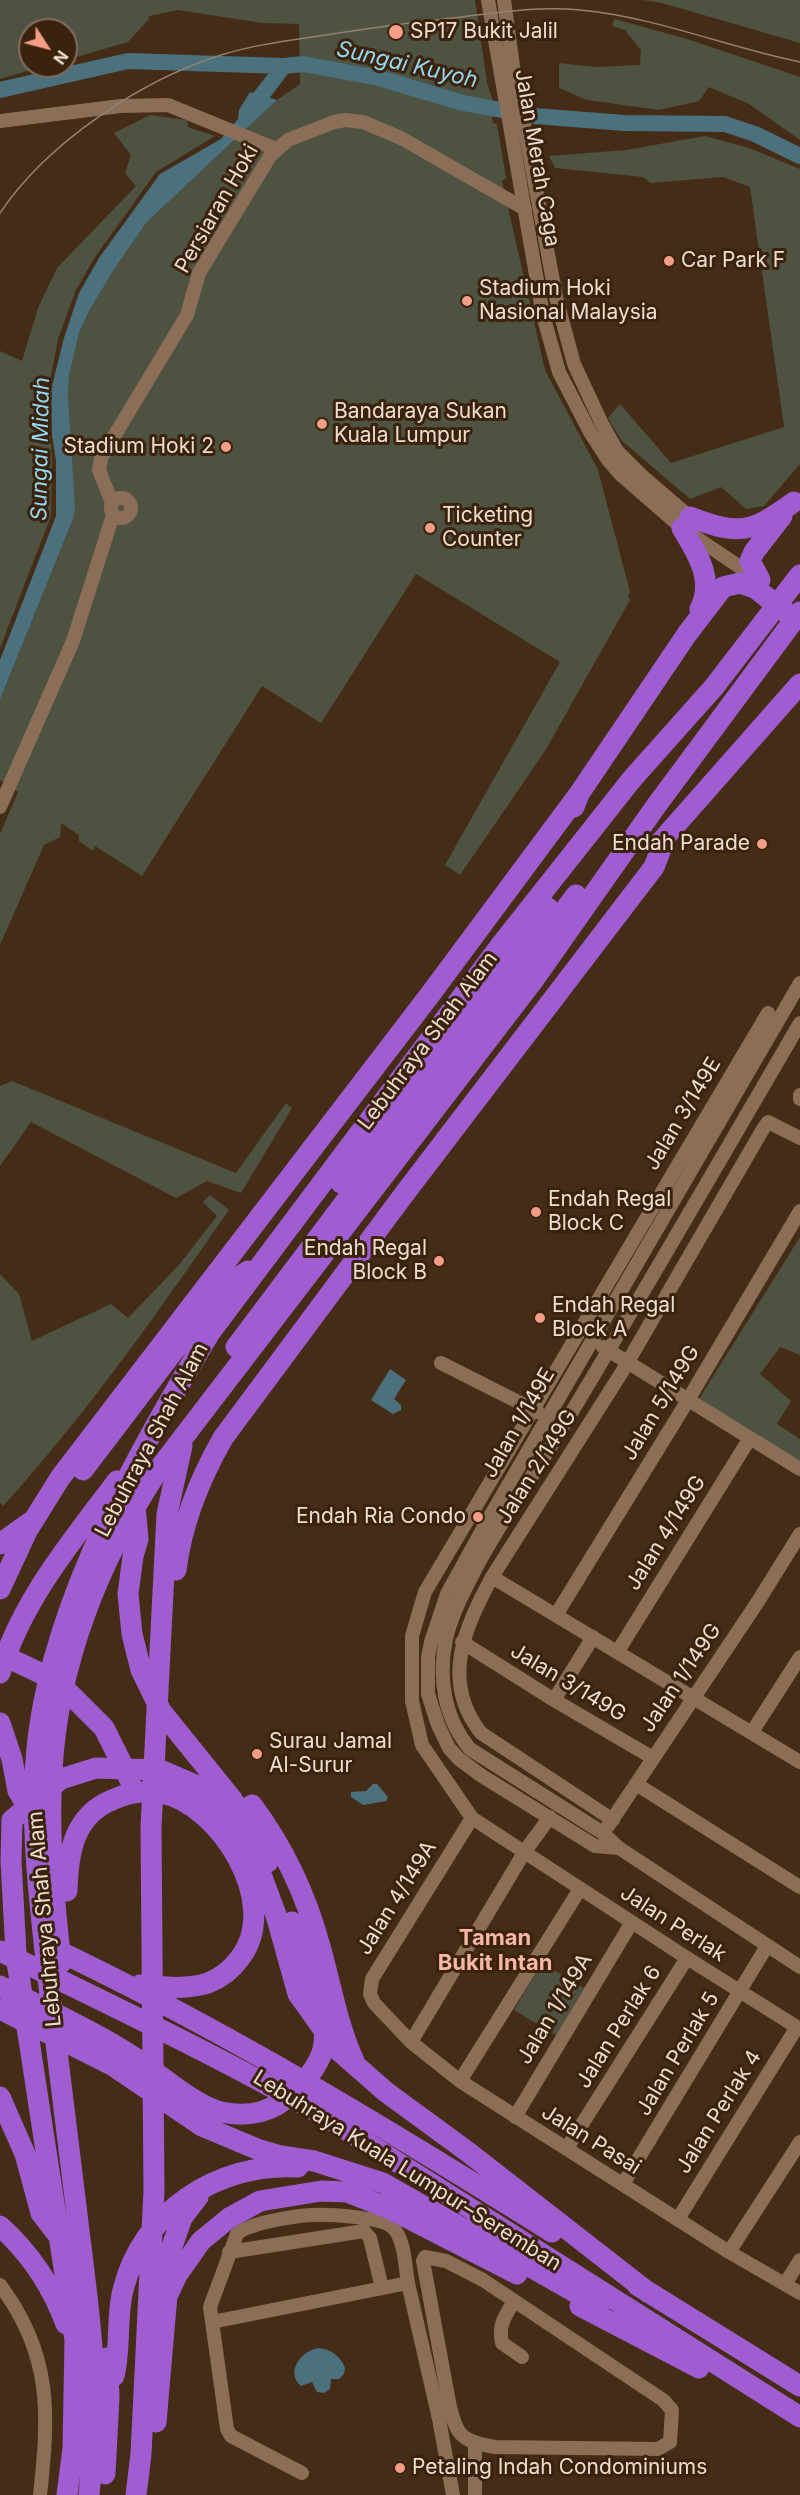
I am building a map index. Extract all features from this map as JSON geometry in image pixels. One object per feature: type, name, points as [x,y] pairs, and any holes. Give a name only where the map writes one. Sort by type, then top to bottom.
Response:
[{"type":"highway","points":[[687,634],[704,601],[707,584],[686,522],[732,530],[748,528],[765,522],[797,499]]},
{"type":"highway","points":[[760,580],[750,561],[754,552],[797,499]]},
{"type":"highway","name":"Lebuhraya Shah Alam","points":[[103,2495],[104,2313],[59,1942],[49,1915],[34,1819],[39,1728],[57,1647],[74,1595],[129,1477],[172,1395],[209,1334],[500,946],[632,779],[714,687],[800,574]]},
{"type":"highway","points":[[0,1589],[27,1531],[60,1478],[429,996],[579,794],[687,634],[723,587],[734,583],[754,588],[800,622]]},
{"type":"highway","points":[[0,1673],[24,1614],[51,1569],[629,824],[656,807],[800,611]]},
{"type":"highway","points":[[535,978],[548,976],[572,953],[666,836],[800,684]]},
{"type":"highway","points":[[136,2495],[141,2454],[154,2190],[151,1827],[167,1514],[177,1465],[191,1423],[224,1363],[304,1244],[714,687]]},
{"type":"highway","points":[[500,946],[503,923],[516,898],[566,826],[579,794]]},
{"type":"highway","name":"Lebuhraya Shah Alam","points":[[89,2495],[102,2401],[56,2040],[49,1915],[52,1771],[62,1696],[75,1645],[95,1586],[135,1506],[159,1469],[535,978],[656,807]]},
{"type":"highway","points":[[163,1619],[173,1586],[186,1516],[204,1472],[244,1406],[654,867],[666,836]]},
{"type":"highway","points":[[0,1544],[48,1507],[71,1484],[221,1290],[261,1263]]},
{"type":"highway","points":[[0,1986],[110,2042],[201,2103],[219,2112],[241,2115],[259,2114],[276,2108],[305,2081],[323,2049],[324,2032],[314,1988],[282,1893],[254,1832],[245,1817],[161,1711],[150,1691],[132,1634],[128,1594],[133,1556],[138,1539],[135,1506]]},
{"type":"highway","points":[[0,1654],[57,1680],[105,1728],[151,1827]]},
{"type":"highway","points":[[0,1724],[12,1759],[18,1791],[34,1819]]},
{"type":"highway","points":[[182,1737],[233,1780],[254,1806],[285,1854],[309,1910],[351,2054],[371,2092],[404,2126],[450,2160],[464,2177]]},
{"type":"highway","points":[[8,1952],[12,1820],[61,1779],[96,1768],[160,1770],[195,1785],[232,1825],[259,1869],[276,1915],[298,1994],[338,2050],[386,2092],[468,2151],[649,2293]]},
{"type":"highway","points":[[59,1942],[67,1891],[69,1853],[76,1832],[99,1807],[129,1794],[162,1793],[182,1801],[210,1823],[232,1849],[248,1879],[255,1902],[253,1934],[242,1955],[218,1978],[197,1986],[171,1988],[129,1984]]},
{"type":"highway","points":[[0,1868],[8,1952],[60,2238],[75,2340],[74,2448],[67,2495]]},
{"type":"highway","name":"Lebuhraya Kuala Lumpur–Seremban","points":[[0,1923],[129,1984],[276,2064],[334,2110],[697,2352],[793,2413]]},
{"type":"highway","name":"Lebuhraya Kuala Lumpur–Seremban","points":[[8,1952],[263,2081],[334,2110],[464,2177],[800,2386]]},
{"type":"highway","points":[[0,2009],[112,2065],[202,2126],[257,2149],[314,2161],[324,2166],[364,2176],[402,2192],[610,2312],[697,2352]]},
{"type":"highway","points":[[0,2138],[17,2125],[33,2103],[56,2040]]},
{"type":"highway","points":[[0,2097],[25,2154],[41,2213],[60,2238]]},
{"type":"highway","points":[[0,2226],[25,2251],[50,2288],[71,2337],[81,2392],[102,2401],[118,2361],[122,2296],[132,2262],[143,2241],[162,2216],[186,2196],[217,2181],[250,2171],[291,2166],[324,2166]]},
{"type":"highway","points":[[149,2495],[171,2249],[182,2218],[197,2198],[217,2181]]},
{"type":"highway","points":[[147,2338],[177,2275],[201,2241],[237,2214],[260,2201],[321,2191],[346,2192],[388,2208],[764,2401],[793,2413]]},
{"type":"street","name":"Jalan Merah Caga","points":[[488,0],[532,167],[555,297],[574,364],[602,424],[618,451],[686,522]]},
{"type":"street","name":"Jalan Merah Caga","points":[[504,0],[507,68],[517,168],[543,315],[560,372],[590,432],[608,460],[633,486],[686,522],[800,611]]},
{"type":"street","points":[[0,121],[121,106],[168,105],[276,149]]},
{"type":"street","name":"Persiaran Hoki","points":[[0,807],[73,641],[113,509],[99,470],[101,458],[187,315],[199,273],[276,149],[300,135],[334,122],[345,120],[363,122],[401,138],[525,210]]},
{"type":"street","name":"Jalan 1/149E","points":[[596,1846],[482,1776],[459,1759],[449,1748],[433,1714],[428,1694],[431,1642],[447,1594],[591,1340],[800,983]]},
{"type":"street","name":"Jalan 3/149E","points":[[525,1851],[472,1818],[422,1745],[412,1701],[412,1636],[424,1592],[768,1013]]},
{"type":"street","name":"Jalan 1/149E","points":[[800,1023],[563,1427],[495,1534],[463,1592],[446,1638],[442,1683],[453,1722],[460,1737],[470,1749],[603,1833],[619,1848],[800,1966]]},
{"type":"street","name":"Jalan 2/149G","points":[[613,1820],[481,1733],[472,1722],[464,1698],[460,1666],[462,1642],[471,1616],[492,1576],[627,1362],[763,1129],[768,1122],[797,1136]]},
{"type":"street","name":"Jalan 5/149G","points":[[556,1615],[688,1400],[800,1211]]},
{"type":"street","points":[[591,1340],[800,1469]]},
{"type":"street","points":[[441,1363],[563,1427]]},
{"type":"street","name":"Jalan 4/149G","points":[[618,1651],[750,1438]]},
{"type":"street","name":"Jalan 1/149G","points":[[596,1846],[800,1534]]},
{"type":"street","points":[[492,1576],[800,1762]]},
{"type":"street","points":[[554,1701],[593,1637]]},
{"type":"street","name":"Jalan 3/149G","points":[[462,1642],[554,1701],[653,1758]]},
{"type":"street","points":[[752,1732],[800,1657]]},
{"type":"street","points":[[636,1784],[800,1887]]},
{"type":"street","points":[[411,2042],[525,1851],[550,1817]]},
{"type":"street","name":"Jalan 4/149A","points":[[374,2003],[370,1994],[372,1978],[472,1818]]},
{"type":"street","points":[[596,1846],[619,1848]]},
{"type":"street","name":"Jalan Perlak","points":[[525,1851],[580,1889],[799,2028]]},
{"type":"street","points":[[460,2081],[580,1889]]},
{"type":"street","name":"Jalan 1/149A","points":[[515,2117],[632,1922]]},
{"type":"street","name":"Jalan Perlak 5","points":[[623,2184],[767,1946]]},
{"type":"street","name":"Jalan Perlak 6","points":[[567,2148],[687,1958]]},
{"type":"street","name":"Jalan Pasai","points":[[374,2003],[411,2042],[460,2081],[729,2252],[800,2293]]},
{"type":"street","name":"Jalan Perlak 4","points":[[678,2219],[799,2028]]},
{"type":"street","points":[[729,2252],[800,2142]]},
{"type":"street","points":[[302,2473],[231,2436],[226,2429],[210,2307],[237,2234],[247,2227],[311,2215],[377,2221],[390,2224],[399,2233],[453,2495]]},
{"type":"street","points":[[229,2253],[364,2231],[370,2238],[382,2288]]},
{"type":"street","points":[[425,2257],[466,2270],[663,2400],[672,2410],[670,2442],[658,2449],[495,2447],[475,2444],[460,2435],[453,2422],[423,2259],[425,2257]]},
{"type":"street","points":[[785,2284],[800,2260]]},
{"type":"street","points":[[212,2322],[408,2283]]},
{"type":"street","points":[[0,2285],[21,2319],[38,2357],[45,2420],[40,2495]]},
{"type":"street","points":[[514,2301],[499,2331],[502,2343],[522,2357]]},
{"type":"street","points":[[475,2444],[475,2495],[482,2495]]},
{"type":"green space","name":"Bandaraya Sukan Kuala Lumpur","points":[[0,0],[475,0],[487,83],[494,104],[490,103],[493,123],[497,124],[506,178],[502,181],[545,370],[598,470],[630,592],[628,595],[630,600],[545,751],[460,875],[445,865],[560,662],[416,574],[321,723],[262,686],[142,876],[95,846],[93,851],[79,841],[79,835],[61,823],[60,837],[44,845],[0,945],[0,834],[18,792],[0,780],[0,700],[73,519],[68,396],[69,376],[79,333],[89,311],[115,268],[147,222],[277,100],[300,84],[299,24],[263,23],[178,10],[149,16],[149,19],[128,42],[78,57],[78,18],[18,18],[18,74],[0,79]]},
{"type":"green space","points":[[643,0],[800,0],[800,43],[662,3]]},
{"type":"green space","points":[[614,19],[684,38],[800,77],[800,140],[749,104],[709,87],[699,101],[659,110],[587,100],[559,88],[559,63],[596,67],[640,65],[641,50],[625,30],[612,26]]},
{"type":"green space","points":[[150,115],[187,120],[188,127],[215,136],[156,172],[95,257],[76,290],[58,339],[48,391],[52,461],[51,516],[0,648],[0,351],[22,361],[38,308],[57,268],[136,186],[125,173],[131,155],[114,133]]},
{"type":"green space","points":[[705,136],[749,148],[800,169],[800,464],[764,506],[746,509],[721,487],[690,499],[621,440],[608,418],[620,404],[671,463],[784,427],[750,187],[723,177],[651,183],[643,177],[555,168],[549,156],[626,150]]},
{"type":"green space","points":[[12,1081],[236,1173],[286,1103],[292,1108],[241,1193],[207,1181],[176,1198],[31,1122],[0,1166],[0,1086]]},
{"type":"green space","points":[[210,1195],[229,1210],[93,1399],[3,1506],[0,1502],[0,1274],[19,1294],[32,1341],[111,1304],[128,1318],[178,1266],[217,1216],[203,1202]]},
{"type":"green space","points":[[800,1237],[800,1355],[780,1347],[760,1374],[791,1401],[777,1424],[800,1439],[800,1462],[699,1399]]},
{"type":"green space","points":[[542,1963],[584,1988],[556,2035],[514,2010]]},
{"type":"water","points":[[250,92],[277,100],[147,222],[115,268],[89,311],[79,333],[69,376],[68,396],[75,508],[73,519],[0,700],[0,660],[56,516],[56,461],[52,435],[51,390],[64,338],[79,293],[99,258],[160,174],[221,139],[238,119],[239,110]]},
{"type":"water","points":[[390,1369],[406,1380],[394,1399],[401,1405],[401,1410],[393,1414],[371,1400]]},
{"type":"water","points":[[373,1784],[377,1784],[388,1797],[386,1801],[363,1805],[351,1797],[351,1792],[366,1791]]},
{"type":"water","points":[[318,2348],[334,2354],[345,2368],[344,2374],[339,2379],[331,2379],[330,2389],[324,2393],[317,2392],[312,2382],[301,2386],[295,2375],[297,2363],[301,2358]]},
{"type":"waterway","name":"Sungai Kuyoh","points":[[0,90],[128,61],[284,66],[303,64],[379,78],[463,103],[535,116],[624,123],[725,124],[755,134],[800,156]]},
{"type":"waterway","name":"Sungai Midah","points":[[248,113],[284,66]]},
{"type":"tram line","points":[[0,213],[43,162],[98,117],[159,80],[190,66],[257,46],[407,23],[508,11],[562,9],[636,19],[800,62]]},
{"type":"place","name":"SP17 Bukit Jalil","points":[[396,32]]},
{"type":"place","name":"Car Park F","points":[[669,261]]},
{"type":"place","name":"Stadium Hoki Nasional Malaysia","points":[[467,301]]},
{"type":"place","name":"Bandaraya Sukan Kuala Lumpur","points":[[322,424]]},
{"type":"place","name":"Stadium Hoki 2","points":[[226,447]]},
{"type":"place","name":"Ticketing Counter","points":[[430,528]]},
{"type":"place","name":"Endah Parade","points":[[762,844]]},
{"type":"place","name":"Endah Regal Block C","points":[[536,1212]]},
{"type":"place","name":"Endah Regal Block B","points":[[439,1261]]},
{"type":"place","name":"Endah Regal Block A","points":[[540,1318]]},
{"type":"place","name":"Endah Ria Condo","points":[[478,1517]]},
{"type":"place","name":"Surau Jamal Al-Surur","points":[[257,1754]]},
{"type":"place","name":"Petaling Indah Condominiums","points":[[400,2468]]},
{"type":"district","name":"Taman Bukit Intan","points":[[495,1950]]}]
